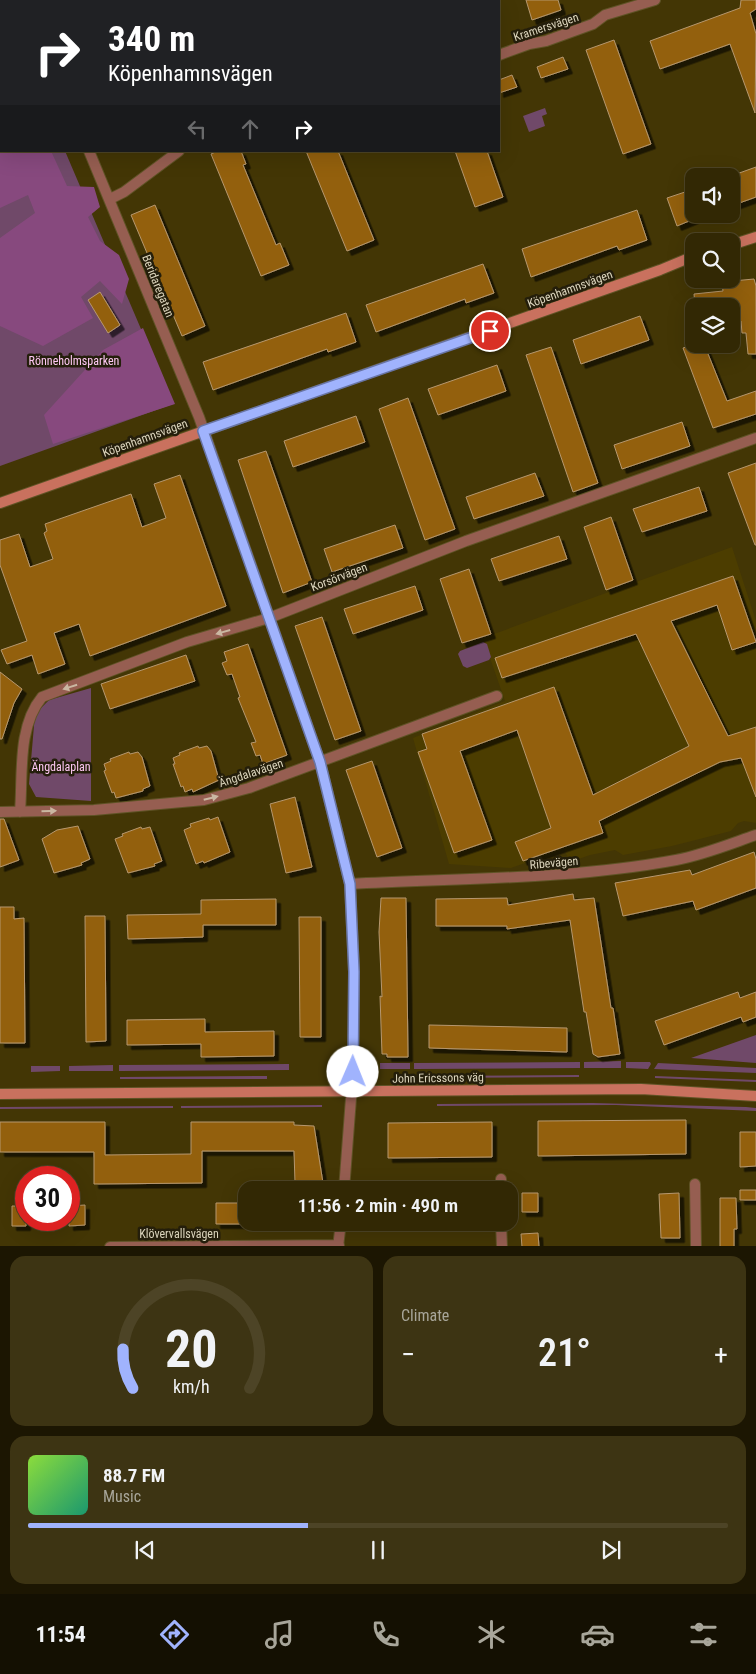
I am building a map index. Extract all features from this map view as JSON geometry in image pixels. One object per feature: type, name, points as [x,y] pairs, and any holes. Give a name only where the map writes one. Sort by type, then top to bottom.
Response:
[{"type":"street","name":"Kramersvägen","points":[[500,55],[593,24],[605,15],[655,0]]},
{"type":"street","name":"Beridaregatan","points":[[89,152],[203,431],[320,762],[350,884],[354,972],[352,1092],[345,1181]]},
{"type":"street","points":[[110,199],[124,192],[177,152]]},
{"type":"street","points":[[740,241],[756,237]]},
{"type":"street","name":"Köpenhamnsvägen","points":[[0,503],[387,368],[685,260]]},
{"type":"street","name":"Korsörvägen","points":[[20,812],[25,740],[29,718],[33,708],[42,698],[187,642],[269,618],[466,541],[756,438]]},
{"type":"street","name":"Ängdalavägen","points":[[0,812],[148,807],[204,800],[249,788],[496,696]]},
{"type":"street","name":"Ribevägen","points":[[350,884],[492,880],[594,872],[678,860],[756,835]]},
{"type":"street","name":"John Ericssons väg","points":[[0,1094],[641,1088],[756,1096]]},
{"type":"street","points":[[695,1184],[696,1246]]},
{"type":"street","points":[[338,1246],[340,1231]]},
{"type":"street","points":[[501,1231],[502,1246]]},
{"type":"street","name":"Klövervallsvägen","points":[[110,1246],[338,1246]]},
{"type":"shaded area","points":[[0,152],[51,152],[67,186],[94,187],[100,207],[88,217],[100,241],[119,255],[129,279],[122,304],[100,281],[81,297],[93,318],[43,346],[0,326],[0,238],[35,213],[28,195],[0,208]]},
{"type":"shaded area","points":[[143,328],[175,404],[53,444],[44,415],[103,350]]},
{"type":"shaded area","points":[[732,547],[756,621],[756,823],[744,821],[738,823],[731,831],[672,846],[623,855],[615,850],[590,855],[570,862],[564,849],[511,868],[449,864],[413,738],[505,701],[483,638]]},
{"type":"green space","points":[[545,108],[547,114],[542,116],[545,126],[529,132],[523,116]]},
{"type":"green space","name":"Rönneholmsparken","points":[[0,152],[65,152],[173,404],[0,466]]},
{"type":"green space","points":[[483,642],[487,644],[491,657],[489,660],[467,668],[463,666],[458,654],[460,651]]},
{"type":"green space","name":"Ängdalaplan","points":[[91,688],[91,801],[36,797],[29,784],[35,714],[49,700]]},
{"type":"green space","points":[[756,1035],[756,1063],[691,1058]]},
{"type":"green space","points":[[621,1061],[621,1068],[584,1068],[584,1062]]},
{"type":"green space","points":[[580,1062],[580,1068],[414,1069],[414,1063]]},
{"type":"green space","points":[[626,1062],[650,1062],[651,1064],[648,1069],[626,1068]]},
{"type":"green space","points":[[380,1063],[410,1063],[410,1069],[380,1069]]},
{"type":"green space","points":[[658,1063],[756,1068],[756,1073],[654,1069]]},
{"type":"green space","points":[[289,1064],[289,1070],[119,1071],[119,1065]]},
{"type":"green space","points":[[113,1065],[113,1071],[69,1071],[69,1066]]},
{"type":"green space","points":[[31,1066],[60,1066],[60,1071],[31,1072]]},
{"type":"green space","points":[[579,1075],[579,1077],[415,1078],[415,1076]]},
{"type":"green space","points":[[267,1076],[267,1079],[120,1079],[120,1077]]},
{"type":"green space","points":[[655,1076],[756,1080],[756,1082],[655,1078]]},
{"type":"green space","points":[[593,1103],[746,1107],[756,1108],[756,1111],[616,1105],[437,1106],[437,1104]]},
{"type":"green space","points":[[322,1105],[322,1107],[181,1108],[181,1106]]},
{"type":"green space","points":[[173,1106],[173,1108],[0,1109],[0,1107]]},
{"type":"building","points":[[526,0],[558,0],[561,10],[532,20]]},
{"type":"building","points":[[741,0],[756,0],[756,9],[750,13],[756,34],[755,113],[730,44],[660,69],[650,41],[740,8]]},
{"type":"building","points":[[614,40],[651,144],[623,154],[586,50]]},
{"type":"building","points":[[563,57],[568,69],[541,78],[537,67]]},
{"type":"building","points":[[512,75],[517,87],[500,93],[500,80]]},
{"type":"building","points":[[216,152],[241,152],[246,164],[243,165],[276,245],[280,243],[289,265],[261,276],[211,154]]},
{"type":"building","points":[[306,152],[338,152],[374,240],[347,251]]},
{"type":"building","points":[[455,152],[487,152],[503,197],[475,207]]},
{"type":"building","points":[[756,167],[756,197],[740,203],[740,173]]},
{"type":"building","points":[[685,192],[685,223],[677,226],[667,198]]},
{"type":"building","points":[[155,205],[205,326],[182,336],[131,215]]},
{"type":"building","points":[[637,210],[647,240],[619,250],[617,246],[531,277],[522,249]]},
{"type":"building","points":[[483,264],[494,293],[466,303],[465,299],[376,332],[366,305]]},
{"type":"building","points":[[754,279],[756,286],[756,354],[748,354],[746,333],[742,333],[740,298],[694,298],[694,294],[723,291],[723,288],[740,288],[740,280]]},
{"type":"building","points":[[100,292],[120,325],[108,333],[88,300]]},
{"type":"building","points":[[346,313],[356,342],[328,352],[327,349],[213,390],[203,362]]},
{"type":"building","points":[[640,316],[649,340],[581,364],[573,340]]},
{"type":"building","points":[[551,347],[598,483],[573,492],[526,355]]},
{"type":"building","points":[[685,347],[685,353],[708,353],[727,401],[756,391],[756,414],[713,428],[683,348]]},
{"type":"building","points":[[497,365],[506,391],[438,415],[428,389]]},
{"type":"building","points":[[408,398],[455,529],[425,540],[379,409]]},
{"type":"building","points":[[356,416],[365,442],[293,467],[284,441]]},
{"type":"building","points":[[682,422],[690,446],[622,469],[614,445]]},
{"type":"building","points":[[266,451],[312,582],[283,593],[238,460]]},
{"type":"building","points":[[756,463],[756,545],[755,545],[728,473]]},
{"type":"building","points":[[535,473],[544,496],[474,519],[466,497]]},
{"type":"building","points":[[180,475],[226,606],[90,656],[79,624],[54,633],[65,664],[38,674],[32,655],[7,664],[1,650],[27,641],[0,565],[0,540],[19,534],[30,567],[53,559],[44,533],[47,531],[45,524],[131,494],[142,527],[166,518],[154,484]]},
{"type":"building","points":[[699,487],[707,511],[642,532],[633,509]]},
{"type":"building","points":[[611,517],[633,580],[606,590],[584,527]]},
{"type":"building","points":[[395,525],[403,548],[332,572],[324,549]]},
{"type":"building","points":[[559,536],[567,559],[499,581],[491,559]]},
{"type":"building","points":[[469,569],[491,634],[462,643],[440,579]]},
{"type":"building","points":[[733,576],[756,642],[732,650],[717,605],[671,621],[728,736],[756,727],[756,797],[741,758],[720,762],[599,821],[603,833],[523,861],[515,842],[551,828],[517,730],[460,751],[492,840],[454,853],[418,752],[427,749],[422,734],[554,687],[593,795],[689,746],[636,634],[502,678],[495,658]]},
{"type":"building","points":[[415,586],[423,610],[353,634],[344,609]]},
{"type":"building","points":[[322,617],[361,731],[335,740],[295,626]]},
{"type":"building","points":[[248,644],[287,755],[263,764],[260,755],[256,756],[251,743],[256,742],[238,698],[240,697],[232,674],[227,675],[222,663],[227,661],[224,652]]},
{"type":"building","points":[[186,655],[195,681],[110,709],[101,684]]},
{"type":"building","points":[[0,672],[22,689],[14,703],[2,739],[0,739]]},
{"type":"building","points":[[198,746],[199,748],[207,746],[211,751],[219,780],[193,792],[192,789],[185,792],[183,786],[181,787],[173,764],[175,764],[173,758],[180,755],[179,753]]},
{"type":"building","points":[[129,752],[130,754],[138,752],[142,757],[150,786],[143,789],[143,791],[116,798],[114,792],[112,793],[104,771],[106,770],[104,764],[111,761],[110,759]]},
{"type":"building","points":[[372,761],[402,848],[377,857],[346,770]]},
{"type":"building","points":[[295,797],[312,867],[286,873],[270,804]]},
{"type":"building","points":[[218,817],[230,852],[204,863],[203,861],[196,864],[184,830],[191,827],[190,824]]},
{"type":"building","points":[[0,819],[4,819],[19,860],[0,867]]},
{"type":"building","points":[[78,826],[90,859],[81,863],[82,865],[54,873],[42,839],[57,830]]},
{"type":"building","points":[[141,827],[142,829],[150,827],[162,861],[154,864],[155,866],[128,873],[115,839],[123,836],[122,834]]},
{"type":"building","points":[[754,852],[756,859],[756,888],[696,910],[693,901],[623,916],[615,883],[690,870],[692,875]]},
{"type":"building","points":[[573,894],[574,900],[594,898],[620,1054],[598,1057],[593,1054],[586,1012],[584,1012],[570,920],[507,929],[507,926],[436,926],[436,899],[507,898],[508,905]]},
{"type":"building","points":[[381,898],[406,898],[408,1057],[387,1057],[387,1054],[382,1054],[379,932]]},
{"type":"building","points":[[276,899],[276,925],[203,925],[203,937],[128,939],[127,915],[201,914],[201,900]]},
{"type":"building","points":[[0,907],[14,907],[14,919],[24,918],[25,1043],[0,1043]]},
{"type":"building","points":[[85,916],[105,916],[106,1041],[86,1042]]},
{"type":"building","points":[[299,917],[321,917],[321,1037],[300,1037]]},
{"type":"building","points":[[738,992],[740,998],[756,992],[756,1017],[743,1022],[741,1017],[664,1045],[655,1021]]},
{"type":"building","points":[[205,1019],[205,1032],[274,1031],[274,1056],[201,1057],[201,1044],[127,1045],[127,1020]]},
{"type":"building","points":[[429,1025],[567,1028],[567,1052],[429,1048]]},
{"type":"building","points":[[686,1120],[686,1154],[538,1156],[538,1121]]},
{"type":"building","points":[[0,1122],[105,1122],[105,1155],[191,1154],[191,1122],[294,1122],[294,1125],[314,1126],[323,1181],[295,1181],[294,1151],[202,1151],[202,1183],[94,1184],[94,1152],[0,1152]]},
{"type":"building","points":[[492,1122],[492,1157],[388,1158],[388,1123]]},
{"type":"building","points":[[740,1132],[756,1132],[756,1166],[740,1167]]},
{"type":"building","points":[[740,1190],[756,1190],[756,1200],[740,1200]]},
{"type":"building","points":[[522,1193],[538,1193],[538,1212],[522,1212]]},
{"type":"building","points":[[679,1193],[680,1238],[661,1238],[659,1194]]},
{"type":"building","points":[[720,1198],[736,1198],[737,1229],[734,1229],[734,1246],[720,1246]]},
{"type":"building","points":[[216,1203],[238,1203],[238,1224],[216,1224]]},
{"type":"building","points":[[80,1205],[85,1205],[85,1225],[80,1225]]},
{"type":"building","points":[[12,1206],[15,1206],[15,1226],[12,1226]]},
{"type":"building","points":[[538,1233],[539,1246],[522,1246],[521,1234]]},
{"type":"route","points":[[353,1072],[354,972],[350,884],[320,762],[203,431],[490,331]]}]
